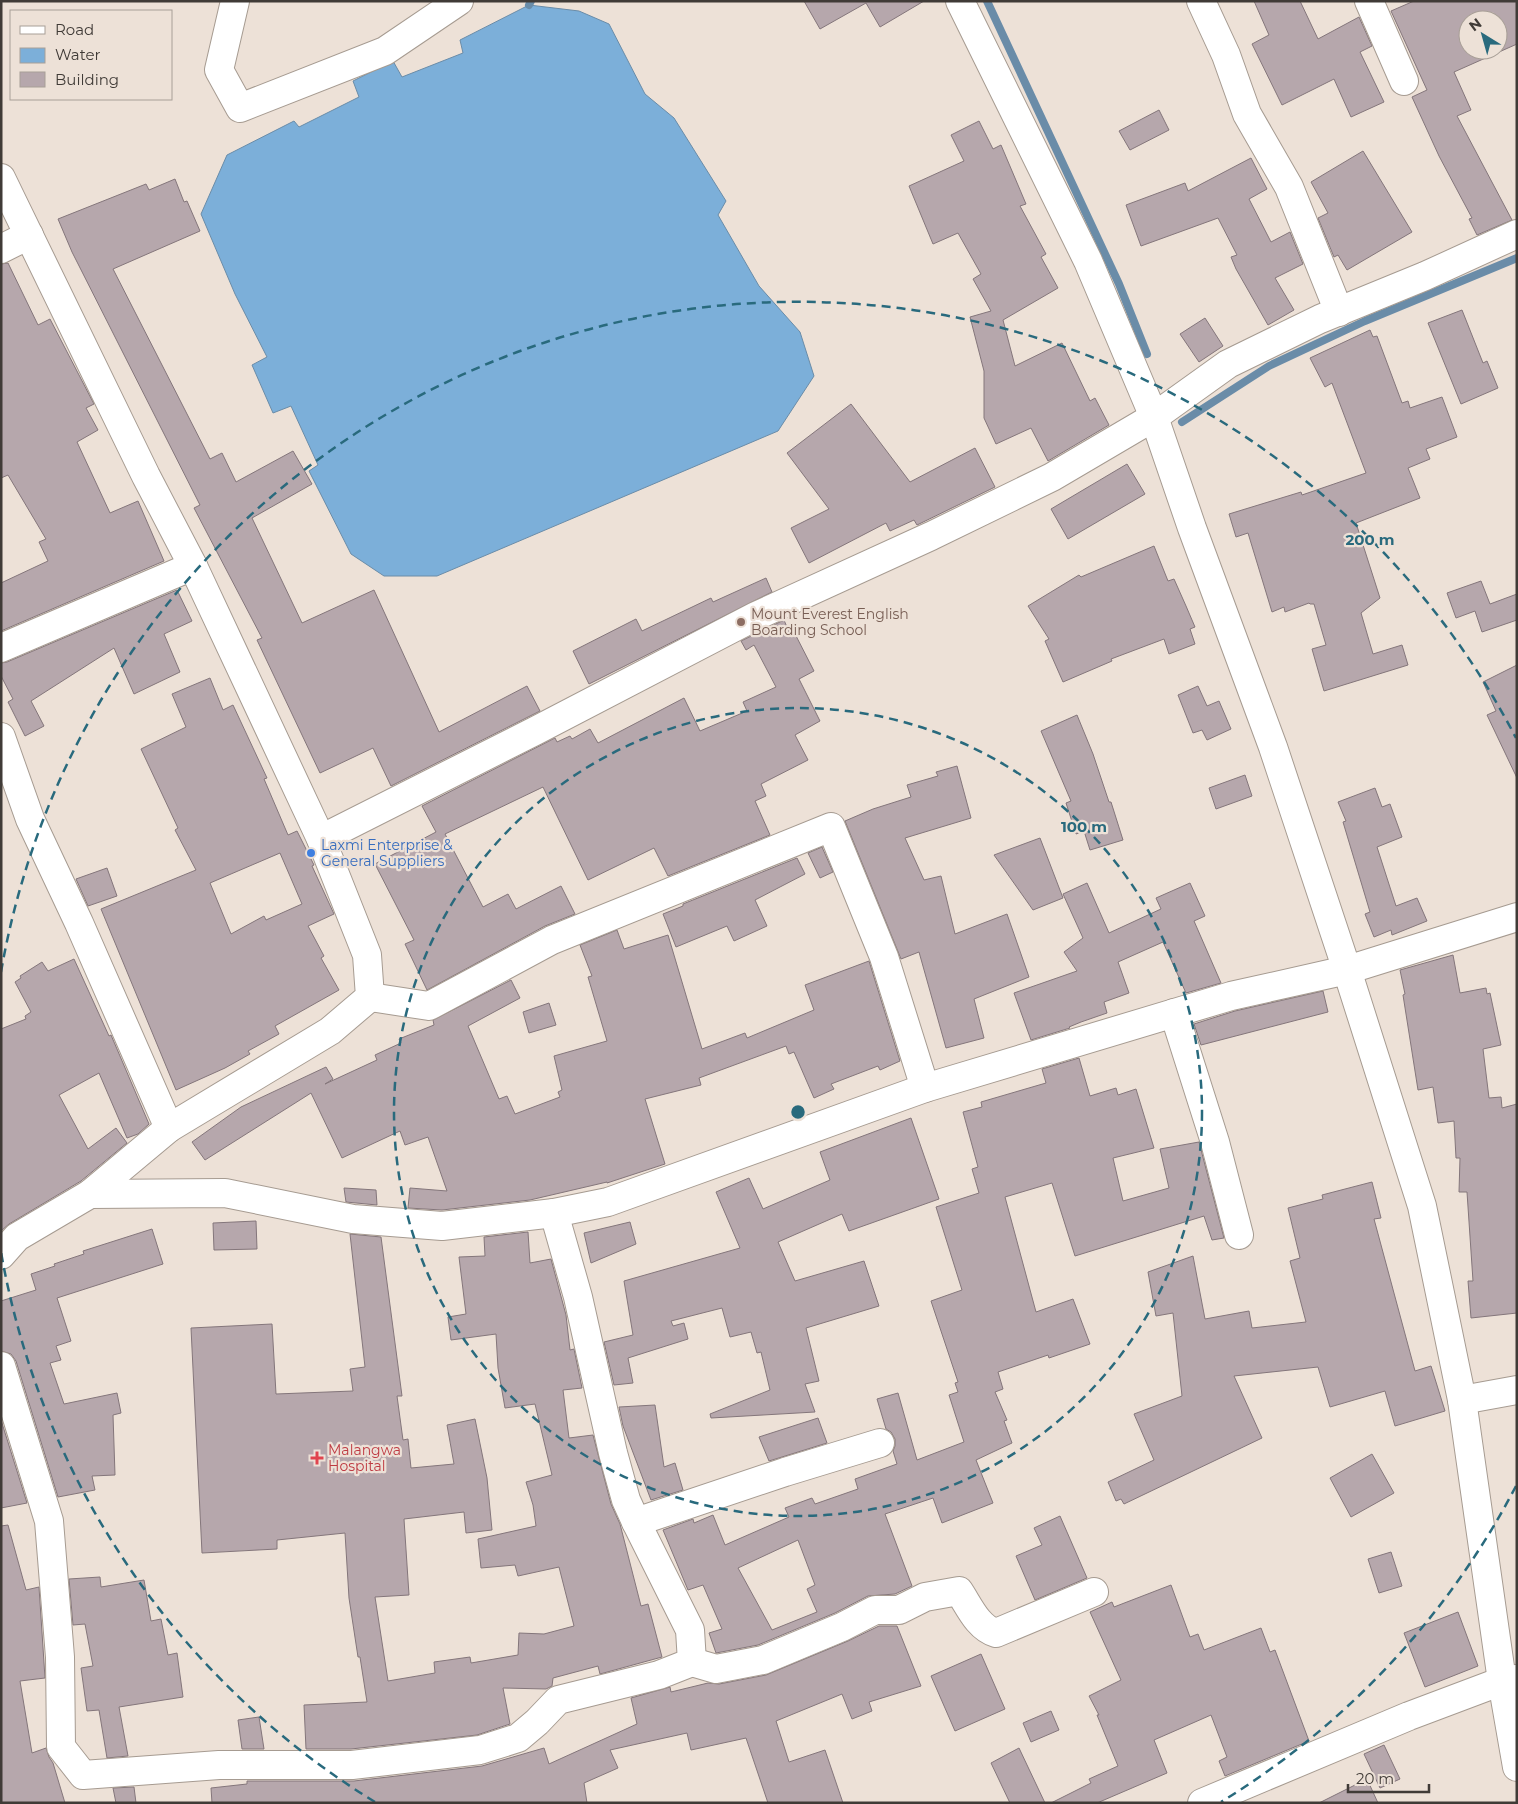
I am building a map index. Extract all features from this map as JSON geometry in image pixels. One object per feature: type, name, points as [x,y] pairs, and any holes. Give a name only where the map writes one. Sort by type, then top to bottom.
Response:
[{"type":"street","points":[[234,1],[219,70],[240,108],[385,51],[459,1]]},
{"type":"street","points":[[960,1],[1088,261],[1154,417],[1273,747],[1348,970],[1422,1206],[1462,1400],[1509,1680],[1517,1767]]},
{"type":"street","points":[[1201,1],[1226,56],[1246,114],[1289,187],[1339,312]]},
{"type":"street","points":[[1369,1],[1404,81]]},
{"type":"street","points":[[1,178],[146,476],[193,566],[321,839],[367,955],[370,997]]},
{"type":"street","points":[[1,249],[29,234]]},
{"type":"street","points":[[321,839],[535,731],[756,616],[931,536],[1052,477],[1154,417],[1228,364],[1339,312],[1517,234]]},
{"type":"street","points":[[1,648],[193,566]]},
{"type":"street","points":[[1,737],[30,819],[79,923],[169,1128]]},
{"type":"street","points":[[1,1255],[17,1237],[90,1194],[169,1128],[330,1031],[370,997],[429,1006],[552,940],[831,827],[884,957],[925,1088]]},
{"type":"street","points":[[90,1194],[225,1193],[352,1219],[442,1226],[554,1214],[608,1202],[925,1088],[1230,996],[1348,970],[1517,917]]},
{"type":"street","points":[[1174,1014],[1215,1142],[1239,1235]]},
{"type":"street","points":[[554,1214],[578,1297],[613,1453],[626,1500],[690,1630],[692,1662]]},
{"type":"street","points":[[1,1366],[49,1521],[60,1657],[61,1747],[83,1775],[219,1766],[352,1765],[480,1750],[518,1738],[538,1722],[558,1700],[659,1675],[692,1662],[716,1669],[764,1660],[842,1627],[875,1610],[899,1610],[925,1597],[959,1591],[987,1630],[996,1633],[1094,1592]]},
{"type":"street","points":[[1462,1400],[1517,1390]]},
{"type":"street","points":[[636,1522],[785,1472],[880,1443]]},
{"type":"street","points":[[1202,1803],[1410,1716],[1509,1680]]},
{"type":"water","points":[[529,5],[579,11],[609,24],[645,94],[674,118],[726,201],[718,215],[759,286],[800,332],[814,376],[778,431],[437,576],[384,576],[351,554],[309,471],[318,465],[291,406],[273,413],[252,365],[267,357],[235,294],[201,214],[227,155],[294,121],[299,127],[359,97],[353,81],[393,61],[402,77],[463,53],[460,40]]},
{"type":"building","points":[[804,1],[924,1],[880,27],[866,3],[820,29]]},
{"type":"building","points":[[1254,1],[1300,1],[1318,39],[1359,17],[1372,46],[1360,52],[1384,102],[1351,117],[1334,79],[1282,105],[1252,44],[1269,35]]},
{"type":"building","points":[[1414,1],[1517,1],[1517,44],[1508,48],[1508,10],[1458,10],[1458,60],[1481,60],[1454,72],[1471,110],[1457,116],[1512,220],[1477,235],[1469,219],[1472,218],[1439,156],[1412,97],[1427,90],[1391,11]]},
{"type":"building","points":[[1159,110],[1169,130],[1130,150],[1119,131]]},
{"type":"building","points":[[979,121],[993,149],[1001,145],[1026,204],[1020,206],[1046,254],[1041,257],[1058,288],[1003,320],[1015,366],[1062,343],[1090,401],[1095,398],[1109,425],[1048,461],[1031,428],[996,444],[984,418],[984,371],[970,317],[991,311],[973,279],[981,274],[958,233],[933,244],[909,186],[964,161],[951,135]]},
{"type":"building","points":[[1363,151],[1412,232],[1347,270],[1338,255],[1334,257],[1318,218],[1328,213],[1311,182]]},
{"type":"building","points":[[1251,158],[1267,189],[1249,199],[1271,242],[1290,232],[1303,264],[1275,278],[1294,310],[1268,325],[1236,269],[1231,257],[1237,255],[1218,218],[1141,246],[1126,205],[1185,183],[1188,191]]},
{"type":"building","points":[[175,179],[184,202],[187,201],[200,231],[113,269],[210,459],[222,453],[236,482],[293,451],[312,484],[252,518],[302,623],[374,590],[439,732],[527,686],[540,711],[391,786],[373,748],[320,773],[257,640],[262,638],[194,508],[200,505],[72,252],[58,219],[146,184],[149,190]]},
{"type":"building","points":[[8,263],[38,325],[50,319],[94,404],[86,408],[98,430],[77,442],[110,513],[138,501],[164,561],[1,631],[1,583],[48,561],[39,542],[46,539],[8,475],[1,478],[1,264]]},
{"type":"building","points":[[1462,310],[1483,363],[1487,361],[1498,388],[1461,404],[1428,323]]},
{"type":"building","points":[[1205,318],[1223,346],[1199,362],[1180,334]]},
{"type":"building","points":[[1370,330],[1373,337],[1377,336],[1402,403],[1408,401],[1410,408],[1442,397],[1457,437],[1426,449],[1430,459],[1408,468],[1420,498],[1356,523],[1380,598],[1361,613],[1373,654],[1402,645],[1408,665],[1324,691],[1312,649],[1326,645],[1314,604],[1309,603],[1285,612],[1284,607],[1272,612],[1248,533],[1236,537],[1229,514],[1301,492],[1302,495],[1366,473],[1332,383],[1325,387],[1310,358]]},
{"type":"building","points":[[851,404],[910,482],[975,448],[995,487],[917,525],[914,520],[890,531],[886,523],[809,563],[791,528],[829,509],[787,453]]},
{"type":"building","points":[[1127,464],[1145,494],[1068,539],[1051,509]]},
{"type":"building","points":[[1154,546],[1168,581],[1174,579],[1195,627],[1190,629],[1195,644],[1169,654],[1164,639],[1111,659],[1112,661],[1063,682],[1045,641],[1049,639],[1028,606],[1079,575],[1081,577]]},
{"type":"building","points":[[766,578],[772,592],[589,684],[573,651],[636,619],[642,631],[711,598],[713,602]]},
{"type":"building","points":[[1481,581],[1490,604],[1517,594],[1517,620],[1482,632],[1475,611],[1456,618],[1447,593]]},
{"type":"building","points":[[177,590],[192,621],[164,634],[180,672],[134,694],[114,648],[31,701],[44,726],[25,736],[8,702],[13,699],[1,676],[1,663]]},
{"type":"building","points":[[784,620],[789,632],[793,630],[814,671],[799,679],[820,721],[795,735],[808,760],[761,784],[766,796],[755,801],[770,835],[668,876],[654,848],[588,880],[543,787],[445,834],[483,907],[508,894],[516,909],[561,886],[575,914],[545,926],[427,990],[405,944],[414,940],[375,864],[436,832],[422,806],[555,738],[557,742],[570,736],[572,739],[590,729],[598,743],[684,698],[700,731],[747,711],[743,702],[776,687],[754,645],[746,650],[741,641]]},
{"type":"building","points":[[1517,665],[1517,778],[1487,715],[1496,711],[1483,682]]},
{"type":"building","points":[[210,678],[223,710],[233,705],[267,778],[264,779],[288,835],[297,831],[314,865],[312,866],[334,914],[308,926],[324,956],[321,958],[339,990],[275,1026],[279,1034],[248,1051],[250,1054],[225,1068],[176,1090],[101,909],[196,870],[175,830],[178,828],[141,749],[186,727],[172,694]],"holes":[[[280,853],[302,904],[266,920],[264,916],[231,934],[210,883]]]},
{"type":"building","points":[[1198,686],[1207,706],[1219,701],[1231,729],[1207,740],[1202,730],[1193,733],[1178,695]]},
{"type":"building","points":[[1077,715],[1093,754],[1109,802],[1111,802],[1123,840],[1090,850],[1084,831],[1076,834],[1066,803],[1071,801],[1041,731]]},
{"type":"building","points":[[957,766],[971,818],[905,838],[924,880],[941,876],[955,934],[1007,914],[1029,977],[974,999],[984,1038],[946,1048],[919,952],[901,959],[845,821],[873,809],[911,797],[907,785],[938,776],[936,772]]},
{"type":"building","points":[[1245,775],[1252,796],[1216,809],[1209,788]]},
{"type":"building","points":[[1375,788],[1382,807],[1390,804],[1402,837],[1377,847],[1396,906],[1417,898],[1427,921],[1392,935],[1391,930],[1374,937],[1365,914],[1370,912],[1343,822],[1346,821],[1338,802]]},
{"type":"building","points":[[1040,838],[1063,898],[1033,910],[994,855]]},
{"type":"building","points":[[822,847],[833,872],[820,878],[808,853]]},
{"type":"building","points":[[797,858],[805,874],[755,900],[767,926],[734,941],[727,926],[676,947],[663,914],[683,906],[683,904]]},
{"type":"building","points":[[107,868],[117,896],[88,906],[76,879]]},
{"type":"building","points":[[1087,883],[1109,933],[1161,909],[1156,898],[1190,883],[1205,916],[1194,921],[1221,983],[1186,993],[1163,942],[1118,962],[1129,993],[1104,1002],[1107,1013],[1070,1028],[1031,1040],[1014,993],[1077,971],[1064,952],[1083,938],[1063,894]]},
{"type":"building","points":[[617,930],[624,949],[668,935],[702,1049],[745,1033],[747,1038],[814,1010],[805,985],[869,961],[900,1061],[880,1070],[878,1066],[831,1084],[834,1089],[814,1098],[794,1052],[789,1054],[786,1046],[699,1078],[701,1085],[645,1099],[665,1164],[607,1183],[530,1200],[442,1210],[408,1208],[410,1188],[447,1191],[428,1137],[405,1145],[400,1131],[342,1158],[311,1093],[205,1160],[192,1142],[241,1107],[326,1067],[333,1079],[325,1084],[377,1060],[375,1055],[401,1043],[399,1039],[434,1025],[433,1020],[511,980],[520,998],[468,1026],[499,1099],[507,1096],[515,1114],[560,1097],[558,1092],[562,1090],[554,1056],[607,1041],[588,977],[592,976],[580,945]]},
{"type":"building","points":[[1453,955],[1460,993],[1486,988],[1487,994],[1490,993],[1501,1045],[1483,1049],[1489,1098],[1501,1097],[1502,1108],[1517,1104],[1517,1313],[1471,1318],[1468,1281],[1473,1281],[1467,1192],[1459,1192],[1460,1158],[1456,1158],[1454,1121],[1438,1123],[1433,1087],[1418,1090],[1400,970]]},
{"type":"building","points":[[74,959],[109,1036],[111,1035],[149,1124],[138,1134],[127,1138],[99,1073],[59,1095],[88,1149],[116,1128],[127,1143],[81,1181],[9,1224],[1,1231],[1,1029],[26,1019],[25,1016],[31,1012],[15,982],[21,978],[20,976],[42,962],[48,971]]},
{"type":"building","points":[[1323,991],[1328,1012],[1201,1045],[1194,1024],[1235,1011]]},
{"type":"building","points":[[549,1003],[556,1025],[529,1033],[523,1012]]},
{"type":"building","points":[[1079,1058],[1090,1096],[1116,1088],[1118,1095],[1136,1089],[1154,1148],[1113,1158],[1123,1201],[1169,1188],[1160,1149],[1199,1142],[1224,1238],[1212,1240],[1204,1216],[1075,1256],[1052,1183],[1005,1197],[1036,1312],[1073,1299],[1090,1344],[1049,1358],[1048,1355],[998,1372],[1003,1389],[995,1392],[1007,1420],[1004,1421],[1012,1443],[976,1460],[993,1503],[942,1523],[933,1498],[885,1514],[912,1586],[895,1594],[868,1596],[835,1613],[758,1645],[716,1653],[709,1633],[722,1629],[703,1585],[688,1590],[663,1530],[693,1519],[694,1523],[713,1515],[725,1545],[789,1517],[785,1508],[812,1498],[815,1504],[858,1489],[855,1479],[897,1464],[893,1451],[895,1439],[891,1432],[886,1429],[877,1399],[898,1393],[917,1460],[964,1442],[949,1395],[958,1392],[955,1383],[958,1382],[931,1301],[962,1290],[936,1207],[979,1193],[972,1169],[978,1167],[963,1112],[982,1107],[981,1102],[1046,1083],[1042,1069]],"holes":[[[798,1540],[815,1585],[807,1589],[817,1612],[772,1630],[738,1568]]]},
{"type":"building","points":[[911,1118],[939,1199],[849,1231],[842,1214],[778,1242],[795,1281],[864,1261],[879,1306],[806,1328],[819,1381],[805,1384],[815,1412],[711,1418],[710,1414],[770,1390],[761,1352],[757,1353],[751,1332],[730,1337],[722,1308],[671,1321],[673,1326],[684,1323],[688,1339],[628,1358],[633,1383],[614,1385],[604,1342],[633,1335],[624,1281],[740,1248],[716,1192],[749,1178],[763,1209],[830,1180],[820,1152]]},
{"type":"building","points":[[1372,1182],[1381,1218],[1374,1219],[1415,1371],[1431,1366],[1445,1411],[1395,1426],[1385,1391],[1330,1407],[1318,1367],[1234,1376],[1262,1438],[1124,1504],[1121,1499],[1116,1501],[1108,1482],[1154,1460],[1134,1414],[1182,1396],[1173,1313],[1156,1316],[1148,1272],[1193,1256],[1205,1319],[1249,1311],[1252,1328],[1306,1322],[1290,1261],[1300,1258],[1288,1208],[1323,1199],[1322,1195]]},
{"type":"building","points":[[344,1188],[376,1190],[377,1205],[346,1202]]},
{"type":"building","points":[[256,1221],[257,1249],[214,1250],[213,1223]]},
{"type":"building","points":[[630,1222],[636,1244],[591,1263],[584,1233]]},
{"type":"building","points":[[152,1229],[163,1264],[57,1298],[71,1341],[56,1346],[61,1360],[50,1363],[64,1404],[117,1393],[121,1413],[113,1415],[115,1475],[92,1476],[95,1490],[58,1497],[16,1361],[11,1354],[1,1351],[1,1301],[36,1290],[31,1274],[84,1254],[83,1251]]},
{"type":"building","points":[[528,1232],[530,1263],[551,1259],[566,1315],[570,1350],[574,1349],[582,1388],[563,1390],[569,1438],[593,1435],[611,1504],[620,1524],[641,1606],[648,1604],[662,1657],[600,1674],[598,1666],[553,1678],[552,1686],[546,1689],[503,1688],[510,1724],[477,1735],[351,1749],[306,1749],[304,1705],[367,1702],[349,1598],[345,1533],[277,1540],[277,1549],[202,1553],[191,1328],[272,1324],[276,1394],[353,1391],[350,1369],[365,1367],[350,1234],[381,1237],[402,1396],[397,1396],[403,1440],[408,1439],[411,1468],[454,1464],[447,1425],[475,1419],[487,1478],[492,1530],[466,1533],[464,1512],[404,1519],[409,1595],[375,1597],[388,1681],[435,1673],[434,1662],[470,1657],[471,1663],[518,1655],[519,1633],[544,1634],[574,1626],[559,1567],[518,1576],[515,1565],[481,1568],[478,1539],[536,1526],[533,1505],[526,1482],[552,1475],[535,1404],[505,1408],[498,1368],[496,1334],[451,1340],[448,1317],[466,1314],[459,1257],[485,1256],[484,1237]]},
{"type":"building","points":[[655,1405],[664,1467],[675,1463],[683,1490],[651,1500],[623,1426],[619,1407]]},
{"type":"building","points":[[818,1418],[827,1443],[769,1461],[759,1437]]},
{"type":"building","points":[[1,1420],[27,1503],[1,1508]]},
{"type":"building","points":[[1372,1454],[1394,1493],[1351,1517],[1330,1478]]},
{"type":"building","points":[[1060,1516],[1087,1578],[1035,1600],[1016,1556],[1042,1545],[1034,1528]]},
{"type":"building","points":[[8,1525],[26,1590],[39,1587],[45,1678],[20,1681],[32,1753],[46,1748],[53,1763],[65,1803],[1,1803],[1,1526]]},
{"type":"building","points":[[1391,1552],[1402,1586],[1379,1593],[1368,1559]]},
{"type":"building","points":[[100,1577],[101,1587],[144,1580],[151,1621],[161,1619],[168,1655],[177,1653],[183,1697],[119,1707],[128,1756],[107,1758],[99,1710],[87,1711],[81,1668],[93,1666],[85,1624],[73,1625],[69,1579]]},
{"type":"building","points":[[1171,1585],[1190,1637],[1198,1634],[1204,1650],[1261,1628],[1270,1652],[1275,1650],[1309,1741],[1225,1776],[1219,1761],[1227,1757],[1211,1715],[1154,1740],[1167,1773],[1097,1803],[1051,1803],[1091,1783],[1089,1779],[1118,1766],[1097,1715],[1099,1715],[1089,1696],[1121,1680],[1090,1612],[1112,1602],[1114,1607]]},
{"type":"building","points":[[1458,1612],[1478,1666],[1425,1687],[1404,1633]]},
{"type":"building","points":[[879,1626],[897,1626],[921,1686],[869,1702],[872,1711],[852,1719],[842,1694],[776,1721],[789,1762],[825,1750],[843,1803],[768,1803],[746,1738],[691,1750],[687,1733],[610,1750],[618,1768],[584,1783],[587,1803],[212,1803],[211,1788],[247,1784],[247,1781],[354,1781],[482,1766],[544,1748],[549,1764],[637,1724],[631,1698],[670,1687],[671,1692],[708,1683],[719,1684],[766,1675]]},
{"type":"building","points":[[981,1654],[1005,1709],[955,1731],[931,1676]]},
{"type":"building","points":[[1051,1711],[1059,1730],[1031,1742],[1023,1723]]},
{"type":"building","points":[[259,1717],[264,1749],[242,1749],[238,1720]]},
{"type":"building","points":[[1384,1745],[1400,1779],[1380,1788],[1364,1754]]},
{"type":"building","points":[[1019,1748],[1045,1803],[1010,1803],[991,1763]]},
{"type":"building","points":[[1367,1779],[1378,1803],[1319,1803]]},
{"type":"building","points":[[134,1787],[136,1803],[116,1803],[113,1788]]},
{"type":"waterway","points":[[529,5],[531,1]]},
{"type":"waterway","points":[[987,1],[1119,284],[1147,354]]},
{"type":"waterway","points":[[1182,422],[1269,366],[1365,321],[1517,258]]},
{"type":"place","name":"Mount Everest English Boarding School","points":[[741,622]]},
{"type":"place","name":"Laxmi Enterprise & General Suppliers","points":[[311,853]]},
{"type":"place","name":"Malangwa Hospital","points":[[317,1458]]}]
